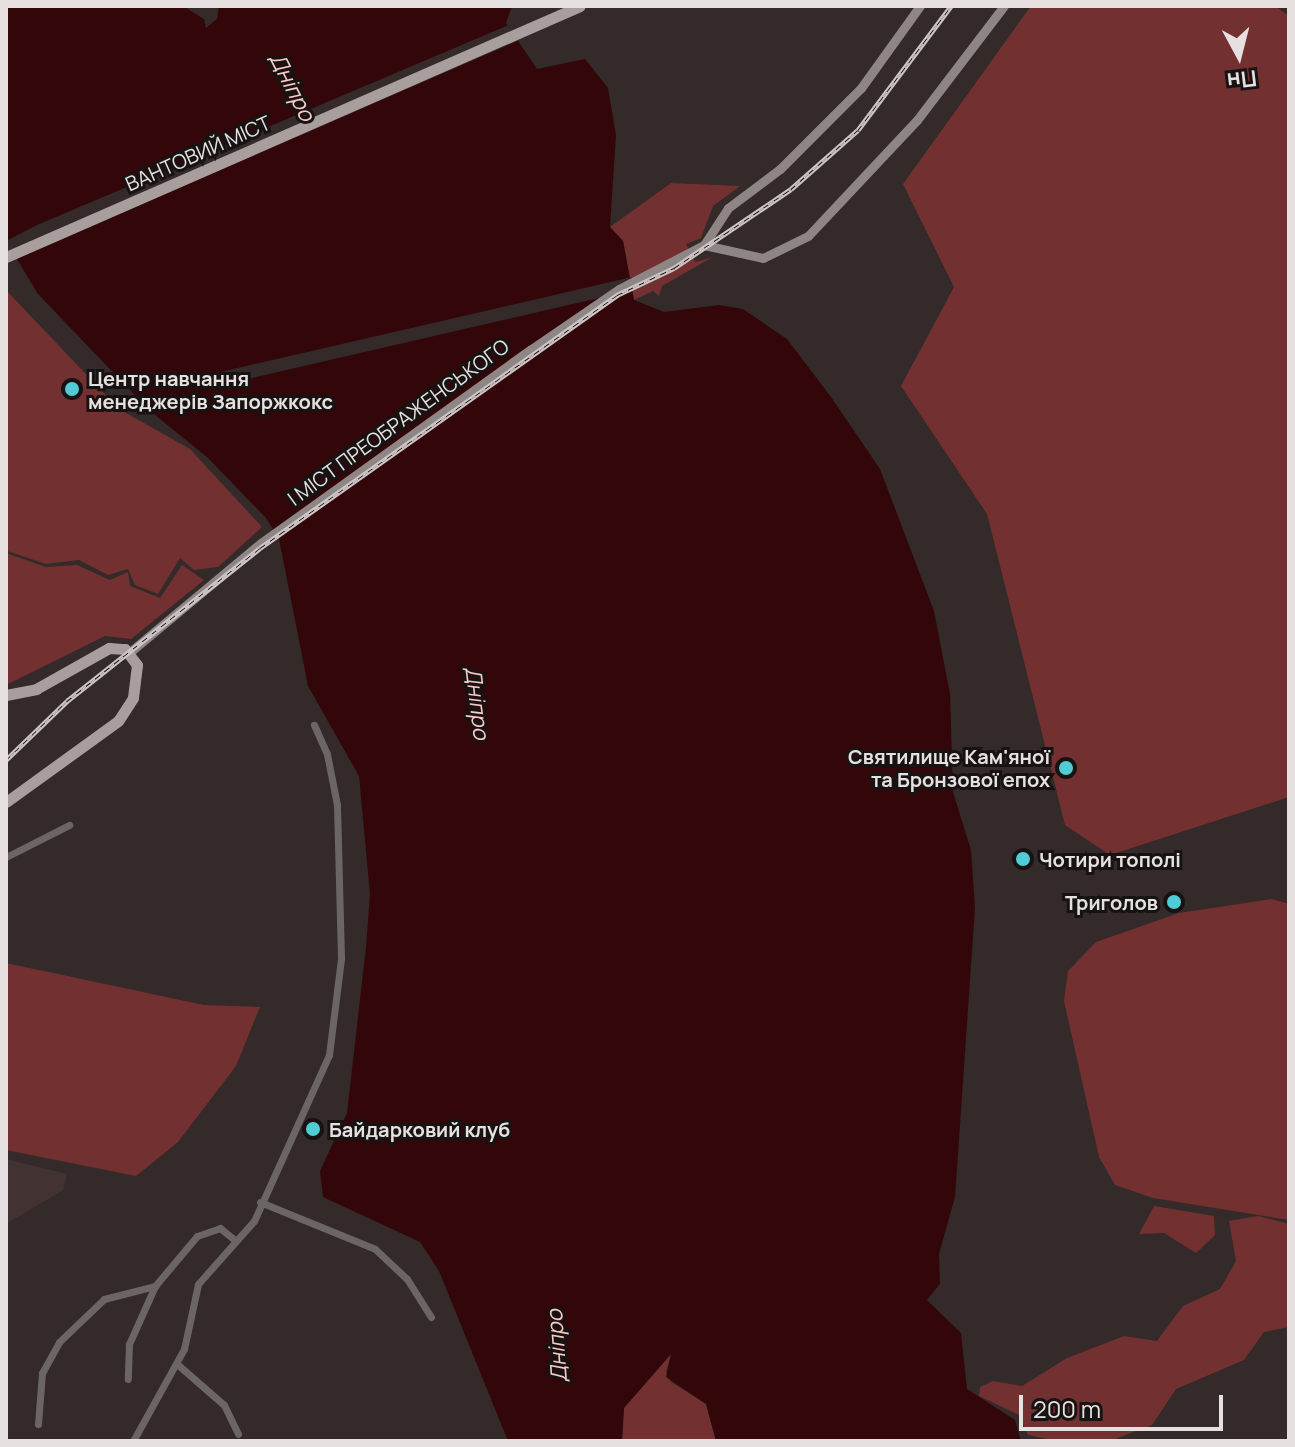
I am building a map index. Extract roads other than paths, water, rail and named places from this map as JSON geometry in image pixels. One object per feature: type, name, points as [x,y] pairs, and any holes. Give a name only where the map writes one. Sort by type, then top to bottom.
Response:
[{"type":"main road","name":"ВАНТОВИЙ МІСТ","points":[[6,257],[580,6]]},
{"type":"main road","points":[[920,6],[861,88],[780,169],[728,208],[707,246],[763,258],[808,236],[917,120],[1004,6]]},
{"type":"main road","name":"I МІСТ ПРЕОБРАЖЕНСЬКОГО","points":[[133,649],[261,543],[530,350],[619,289],[707,246]]},
{"type":"main road","points":[[6,695],[36,689],[93,654],[133,649],[136,686],[118,721],[6,802]]},
{"type":"street","points":[[133,1441],[177,1364],[198,1284],[251,1226],[260,1202],[297,1135],[329,1055],[341,958],[337,805],[327,754],[314,725]]},
{"type":"street","points":[[6,857],[69,825]]},
{"type":"street","points":[[260,1202],[375,1249],[407,1279],[431,1317]]},
{"type":"street","points":[[128,1379],[129,1344],[155,1286],[197,1236],[220,1228],[235,1240]]},
{"type":"street","points":[[38,1424],[42,1373],[59,1342],[104,1299],[155,1286]]},
{"type":"street","points":[[177,1364],[224,1405],[238,1434]]},
{"type":"water","name":"Дніпро","points":[[6,6],[183,6],[204,19],[206,28],[217,19],[219,6],[512,6],[506,23],[537,69],[585,59],[608,88],[616,135],[610,227],[623,241],[634,300],[664,312],[719,305],[743,309],[787,339],[831,397],[880,469],[934,611],[950,694],[953,792],[971,850],[975,908],[955,1197],[939,1254],[940,1284],[927,1300],[961,1333],[967,1389],[1015,1420],[1021,1441],[716,1441],[706,1404],[666,1377],[671,1354],[624,1408],[622,1441],[508,1441],[439,1271],[420,1242],[323,1197],[320,1171],[347,1113],[366,947],[370,894],[359,776],[308,686],[279,539],[266,518],[208,458],[149,410],[38,294],[6,241]]},
{"type":"railway","points":[[6,760],[67,701],[260,548],[617,295],[674,268],[791,189],[858,130],[951,6]]},
{"type":"place","name":"Центр навчання менеджерів Запоржкокс","points":[[72,389]]},
{"type":"place","name":"Святилище Кам'яної та Бронзової епох","points":[[1066,768]]},
{"type":"place","name":"Чотири тополі","points":[[1023,859]]},
{"type":"place","name":"Триголов","points":[[1174,902]]},
{"type":"place","name":"Байдарковий клуб","points":[[313,1129]]}]
